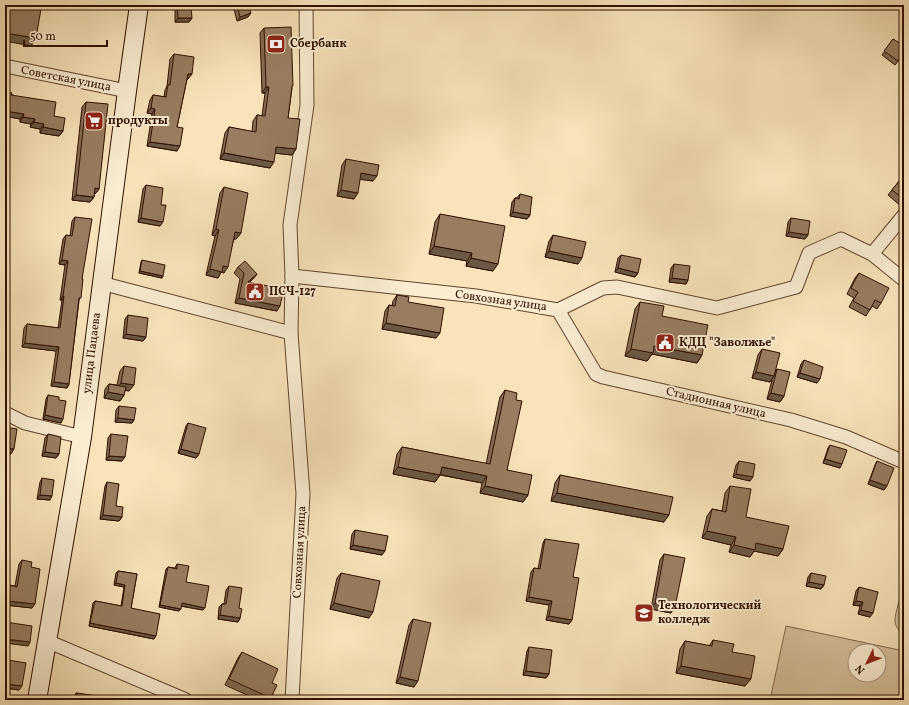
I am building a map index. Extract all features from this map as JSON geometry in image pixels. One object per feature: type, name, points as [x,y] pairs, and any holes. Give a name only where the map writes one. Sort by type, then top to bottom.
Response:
[{"type":"street","name":"улица Пацаева","points":[[37,700],[82,437],[101,283],[140,5]]},
{"type":"street","name":"Совхозная улица","points":[[292,700],[304,494],[291,333],[292,276],[290,225],[307,105],[306,5]]},
{"type":"street","name":"Советская улица","points":[[5,66],[127,91]]},
{"type":"street","points":[[904,215],[872,254],[904,280]]},
{"type":"street","name":"Совхозная улица","points":[[292,276],[476,296],[558,310],[603,288],[617,287],[717,308],[796,287],[809,253],[842,240],[872,254]]},
{"type":"street","points":[[101,283],[291,333]]},
{"type":"street","name":"Стадионная улица","points":[[558,310],[596,374],[603,377],[791,420],[846,437],[904,462]]},
{"type":"street","points":[[5,413],[25,423],[82,437]]},
{"type":"street","points":[[47,641],[186,700]]},
{"type":"shaded area","points":[[904,594],[904,634],[896,626],[895,620],[901,597]]},
{"type":"shaded area","points":[[786,626],[866,643],[847,643],[847,683],[887,683],[887,647],[904,651],[904,700],[770,700]]},
{"type":"building","points":[[5,5],[17,5],[41,9],[36,38],[5,33]]},
{"type":"building","points":[[237,5],[248,5],[251,13],[240,17]]},
{"type":"building","points":[[191,6],[192,18],[178,18],[177,7]]},
{"type":"building","points":[[291,27],[293,86],[288,118],[300,119],[296,149],[276,147],[274,162],[224,153],[229,127],[256,132],[257,115],[265,116],[269,87],[266,87],[264,28]]},
{"type":"building","points":[[893,39],[904,46],[904,57],[902,56],[898,61],[884,51]]},
{"type":"building","points":[[174,54],[194,57],[192,74],[188,74],[177,127],[183,128],[180,146],[150,142],[155,109],[151,108],[153,95],[166,97],[168,85],[170,85]]},
{"type":"building","points":[[5,91],[12,93],[11,95],[56,102],[54,116],[65,118],[63,131],[43,127],[44,124],[34,122],[35,119],[23,117],[24,114],[5,111]]},
{"type":"building","points":[[86,102],[108,104],[99,189],[95,188],[94,197],[76,195]]},
{"type":"building","points":[[346,159],[379,165],[377,176],[361,173],[358,193],[341,190]]},
{"type":"building","points":[[904,175],[904,199],[892,190]]},
{"type":"building","points":[[146,185],[163,188],[161,205],[166,205],[163,222],[141,218]]},
{"type":"building","points":[[224,187],[248,193],[241,233],[235,232],[228,267],[223,266],[222,272],[210,269],[219,230],[216,229]]},
{"type":"building","points":[[520,194],[532,197],[530,215],[513,212],[515,198],[519,199]]},
{"type":"building","points":[[440,214],[505,226],[498,264],[471,258],[472,253],[434,246]]},
{"type":"building","points":[[75,217],[92,219],[82,279],[81,298],[79,298],[69,384],[54,382],[59,347],[25,343],[27,324],[60,328],[68,261],[62,260],[66,235],[72,236]]},
{"type":"building","points":[[791,218],[810,221],[808,235],[789,232]]},
{"type":"building","points":[[553,235],[586,242],[582,258],[549,251]]},
{"type":"building","points":[[621,255],[641,259],[638,273],[618,268]]},
{"type":"building","points":[[142,260],[165,265],[163,276],[140,271]]},
{"type":"building","points":[[245,261],[257,274],[248,282],[284,289],[280,306],[239,298],[244,273],[238,267]]},
{"type":"building","points":[[674,264],[690,266],[688,280],[672,278]]},
{"type":"building","points":[[859,273],[889,288],[881,303],[875,300],[870,310],[853,301],[858,292],[851,288]]},
{"type":"building","points":[[397,295],[409,297],[408,302],[444,308],[440,333],[386,323],[389,305],[395,306]]},
{"type":"building","name":"КДЦ \"Заволжье\"","points":[[640,302],[664,306],[662,316],[708,325],[702,355],[654,346],[653,353],[631,349]]},
{"type":"building","points":[[128,315],[148,318],[146,337],[126,334]]},
{"type":"building","points":[[5,335],[8,336],[7,350],[5,350]]},
{"type":"building","points":[[762,349],[780,353],[774,376],[756,372]]},
{"type":"building","points":[[804,360],[823,367],[820,379],[800,373]]},
{"type":"building","points":[[124,366],[136,368],[134,385],[121,383]]},
{"type":"building","points":[[777,369],[790,372],[784,396],[771,393]]},
{"type":"building","points":[[109,384],[126,387],[124,395],[108,392]]},
{"type":"building","points":[[505,390],[517,393],[516,400],[522,401],[507,470],[532,475],[528,495],[485,486],[487,476],[442,467],[440,475],[398,467],[402,447],[490,464]]},
{"type":"building","points":[[48,395],[59,397],[59,400],[66,401],[63,419],[45,415]]},
{"type":"building","points":[[119,406],[136,408],[134,420],[118,418]]},
{"type":"building","points":[[188,423],[206,428],[199,454],[181,449]]},
{"type":"building","points":[[5,427],[17,429],[14,449],[5,448]]},
{"type":"building","points":[[48,434],[61,437],[59,454],[45,452]]},
{"type":"building","points":[[111,434],[128,436],[125,457],[109,456]]},
{"type":"building","points":[[830,445],[847,450],[842,464],[825,459]]},
{"type":"building","points":[[739,461],[755,464],[753,477],[736,474]]},
{"type":"building","points":[[877,461],[894,468],[887,486],[870,480]]},
{"type":"building","points":[[560,475],[673,497],[669,515],[557,493]]},
{"type":"building","points":[[42,478],[54,480],[52,496],[40,495]]},
{"type":"building","points":[[107,482],[119,484],[116,506],[123,507],[122,517],[103,515]]},
{"type":"building","points":[[730,486],[751,489],[746,517],[789,526],[783,549],[756,543],[755,550],[734,545],[736,537],[707,531],[712,509],[726,512]]},
{"type":"building","points":[[355,530],[388,536],[385,551],[353,545]]},
{"type":"building","points":[[545,539],[579,544],[573,577],[579,578],[572,620],[549,616],[552,601],[529,597],[534,568],[540,569]]},
{"type":"building","points":[[664,554],[685,558],[675,607],[655,603]]},
{"type":"building","points":[[22,560],[32,562],[31,567],[40,569],[35,604],[7,601],[9,585],[17,587]]},
{"type":"building","points":[[177,564],[189,566],[186,582],[209,586],[205,608],[182,603],[181,609],[160,605],[168,567],[177,569]]},
{"type":"building","points":[[118,571],[137,574],[131,608],[160,614],[156,636],[90,623],[95,601],[122,606],[125,585],[116,583]]},
{"type":"building","points":[[341,573],[380,581],[373,612],[334,603]]},
{"type":"building","points":[[811,573],[826,576],[824,585],[809,582]]},
{"type":"building","points":[[229,586],[242,588],[239,608],[242,609],[240,618],[220,615],[222,604],[226,604]]},
{"type":"building","points":[[859,587],[878,592],[873,613],[861,610],[863,602],[856,601]]},
{"type":"building","points":[[413,619],[431,623],[418,681],[400,677]]},
{"type":"building","points":[[5,622],[32,626],[30,642],[5,639]]},
{"type":"building","points":[[713,640],[734,644],[732,652],[755,656],[751,679],[681,666],[685,641],[712,646]]},
{"type":"building","points":[[529,647],[552,650],[549,674],[526,671]]},
{"type":"building","points":[[242,652],[278,669],[272,683],[277,685],[271,698],[229,679]]},
{"type":"building","points":[[8,660],[26,663],[22,686],[5,684]]},
{"type":"building","points":[[76,693],[119,699],[119,700],[75,700]]},
{"type":"place","name":"Сбербанк","points":[[276,44]]},
{"type":"place","name":"продукты","points":[[94,121]]},
{"type":"place","name":"ПСЧ-127","points":[[255,292]]},
{"type":"place","name":"КДЦ \"Заволжье\"","points":[[665,343]]},
{"type":"place","name":"Технологический колледж","points":[[644,613]]}]
